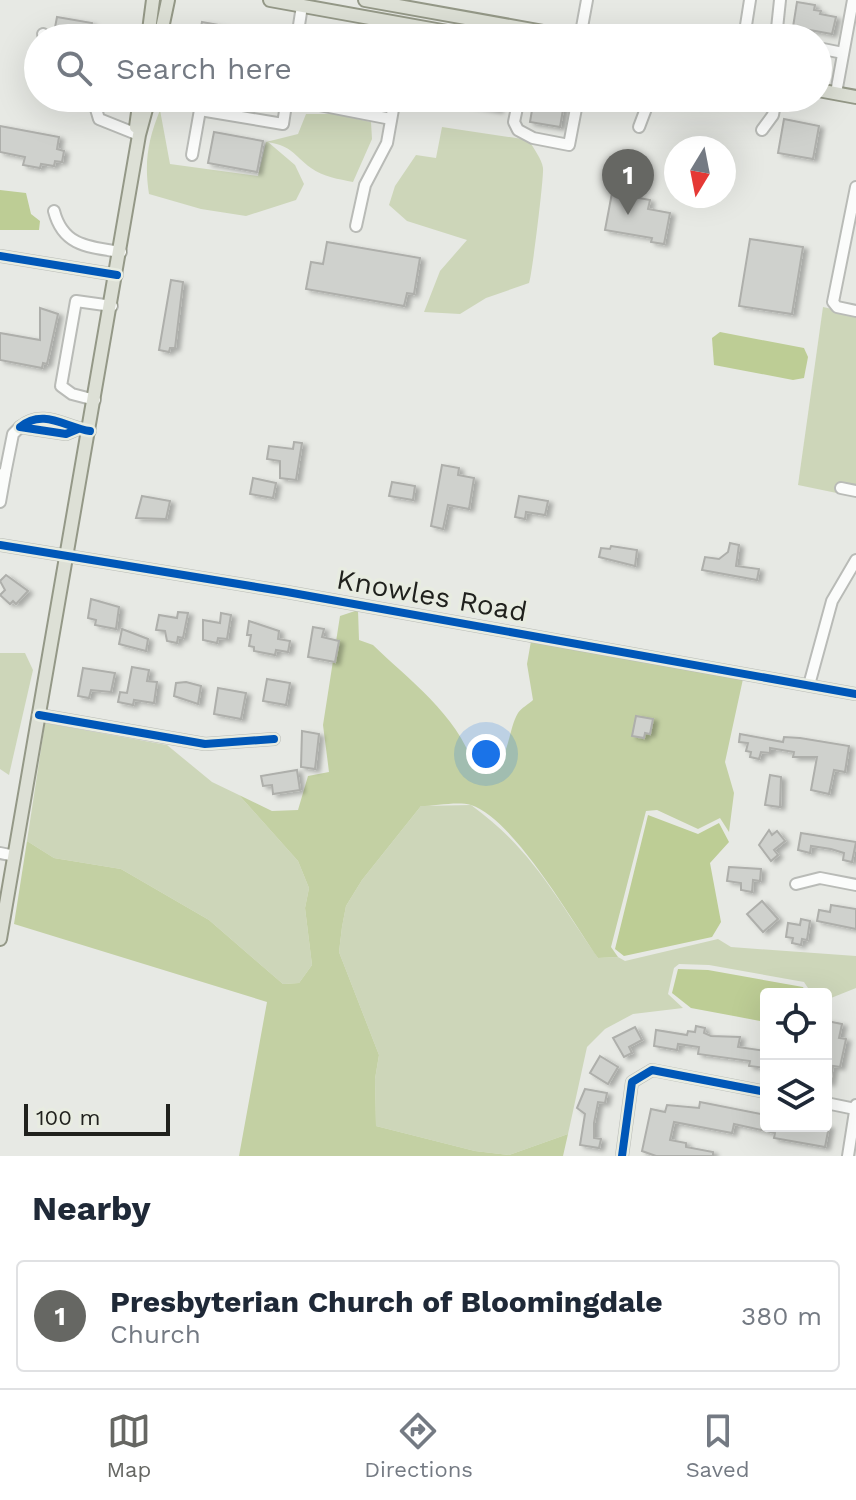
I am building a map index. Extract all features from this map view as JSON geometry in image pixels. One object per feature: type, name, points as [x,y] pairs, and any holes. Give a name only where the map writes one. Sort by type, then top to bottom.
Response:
[{"type":"main road","points":[[150,24],[153,0]]},
{"type":"main road","points":[[163,24],[168,0]]},
{"type":"main road","points":[[270,0],[380,24]]},
{"type":"main road","points":[[365,0],[419,5],[511,24]]},
{"type":"main road","points":[[832,92],[856,97]]},
{"type":"main road","points":[[138,112],[136,125],[139,135]]},
{"type":"main road","points":[[0,939],[67,557],[84,430],[95,400],[145,112]]},
{"type":"street","points":[[582,24],[587,0]]},
{"type":"street","points":[[746,24],[750,0]]},
{"type":"street","points":[[777,24],[780,0]]},
{"type":"street","points":[[836,93],[853,0]]},
{"type":"street","points":[[300,24],[302,6]]},
{"type":"street","points":[[832,51],[843,53]]},
{"type":"street","points":[[97,112],[99,119],[139,135]]},
{"type":"street","points":[[192,155],[200,112]]},
{"type":"street","points":[[234,112],[283,124],[284,112]]},
{"type":"street","points":[[356,112],[391,119]]},
{"type":"street","points":[[356,226],[362,194],[385,151],[392,112]]},
{"type":"street","points":[[516,112],[514,122],[518,130],[533,138],[569,145],[575,112]]},
{"type":"street","points":[[639,127],[645,112]]},
{"type":"street","points":[[762,130],[774,112]]},
{"type":"street","points":[[856,187],[833,302],[837,307],[856,311]]},
{"type":"street","points":[[54,211],[60,229],[75,243],[121,252]]},
{"type":"street","points":[[842,251],[856,253]]},
{"type":"street","points":[[0,256],[117,275]]},
{"type":"street","points":[[95,400],[72,394],[61,386],[76,301],[112,306]]},
{"type":"street","points":[[0,502],[2,474],[13,434],[20,427],[31,418],[45,418],[84,430]]},
{"type":"street","points":[[43,431],[45,418]]},
{"type":"street","points":[[20,427],[66,434],[84,430]]},
{"type":"street","points":[[841,488],[856,491]]},
{"type":"street","name":"Knowles Road","points":[[0,545],[287,592],[856,694]]},
{"type":"street","points":[[809,685],[832,601],[856,560]]},
{"type":"street","points":[[39,715],[205,744],[274,739]]},
{"type":"street","points":[[0,853],[15,856]]},
{"type":"street","points":[[796,884],[820,878],[856,885]]},
{"type":"street","points":[[622,1156],[632,1082],[652,1070],[760,1091]]},
{"type":"street","points":[[832,1104],[856,1107],[848,1156]]},
{"type":"shaded area","points":[[160,112],[170,164],[258,176],[266,142],[298,134],[306,114],[333,114],[371,122],[372,139],[353,182],[321,174],[288,149],[268,142],[295,165],[304,184],[296,200],[246,216],[201,209],[149,194],[148,151]]},
{"type":"shaded area","points":[[442,127],[529,140],[543,168],[529,283],[486,298],[460,314],[424,312],[440,271],[467,240],[407,221],[389,205],[395,186],[416,155],[436,158]]},
{"type":"shaded area","points":[[0,190],[26,193],[31,214],[40,221],[39,230],[0,230]]},
{"type":"shaded area","points":[[823,307],[856,314],[856,497],[798,485]]},
{"type":"shaded area","points":[[720,332],[804,348],[808,357],[804,378],[793,380],[714,365],[712,338]]},
{"type":"shaded area","points":[[358,610],[359,640],[373,645],[432,700],[458,732],[474,768],[486,770],[501,760],[518,713],[533,700],[527,664],[531,641],[743,679],[725,762],[734,793],[729,832],[720,818],[698,829],[657,810],[646,811],[611,947],[618,957],[598,958],[523,850],[488,814],[466,804],[421,806],[362,880],[346,906],[339,952],[379,1055],[375,1079],[376,1126],[475,1151],[509,1155],[568,1134],[563,1156],[239,1156],[267,1002],[14,924],[27,841],[54,858],[121,869],[209,920],[283,984],[299,983],[312,965],[305,908],[309,888],[298,861],[239,795],[272,811],[298,810],[308,776],[329,772],[323,725],[340,616]]},
{"type":"shaded area","points":[[0,653],[25,653],[33,670],[9,775],[0,769]]},
{"type":"shaded area","points":[[45,723],[167,745],[212,782],[239,795],[298,861],[309,888],[305,908],[312,965],[299,983],[283,984],[209,920],[121,869],[54,858],[27,841]]},
{"type":"shaded area","points":[[471,805],[492,822],[527,857],[598,958],[618,957],[625,961],[718,939],[731,947],[856,956],[856,988],[832,998],[832,988],[808,988],[804,982],[709,965],[679,964],[674,968],[668,994],[683,1008],[633,1014],[605,1029],[587,1047],[568,1134],[509,1155],[475,1151],[376,1126],[375,1079],[379,1055],[339,952],[342,927],[346,906],[362,880],[421,806]]},
{"type":"shaded area","points":[[648,815],[698,834],[719,823],[729,842],[710,863],[721,922],[712,937],[624,956],[615,949]]},
{"type":"shaded area","points":[[678,969],[708,970],[804,988],[760,988],[760,1021],[691,1008],[672,993]]},
{"type":"building","points":[[797,2],[815,5],[814,10],[821,11],[820,14],[836,17],[832,34],[832,24],[793,24]]},
{"type":"building","points":[[57,17],[92,23],[92,24],[56,24]]},
{"type":"building","points":[[532,112],[563,112],[560,127],[530,122]]},
{"type":"building","points":[[784,119],[819,126],[813,159],[778,153]]},
{"type":"building","points":[[0,126],[59,137],[57,149],[64,151],[62,162],[55,161],[54,166],[41,164],[40,168],[23,165],[25,157],[0,152]]},
{"type":"building","points":[[214,132],[263,141],[257,172],[208,163]]},
{"type":"building","points":[[612,193],[650,200],[648,209],[670,213],[664,244],[651,242],[652,238],[605,230]]},
{"type":"building","points":[[750,239],[803,247],[792,314],[739,306]]},
{"type":"building","points":[[327,242],[420,258],[414,294],[407,293],[404,306],[306,289],[311,262],[323,264]]},
{"type":"building","points":[[171,280],[183,282],[175,348],[170,348],[169,352],[159,350]]},
{"type":"building","points":[[40,308],[58,314],[47,364],[43,363],[42,368],[0,360],[0,333],[40,340]]},
{"type":"building","points":[[294,442],[302,443],[296,480],[280,478],[280,461],[267,459],[269,446],[293,449]]},
{"type":"building","points":[[442,465],[459,468],[458,475],[474,478],[469,509],[448,505],[443,529],[431,526]]},
{"type":"building","points":[[253,478],[276,483],[273,498],[250,494]]},
{"type":"building","points":[[392,482],[415,486],[413,500],[389,496]]},
{"type":"building","points":[[142,496],[170,501],[166,519],[136,518]]},
{"type":"building","points":[[519,496],[548,501],[545,515],[526,512],[525,519],[515,517]]},
{"type":"building","points":[[730,543],[739,545],[736,566],[759,569],[757,580],[702,570],[705,557],[719,559],[728,552]]},
{"type":"building","points":[[611,546],[637,550],[635,566],[599,557],[601,548],[610,549]]},
{"type":"building","points":[[6,575],[28,591],[16,604],[13,601],[10,604],[0,595],[5,590],[0,581]]},
{"type":"building","points":[[91,599],[119,607],[116,629],[95,625],[96,620],[88,618]]},
{"type":"building","points":[[178,612],[188,613],[183,638],[178,637],[177,643],[167,641],[165,631],[156,630],[159,615],[177,618]]},
{"type":"building","points":[[221,613],[231,615],[227,639],[218,638],[217,643],[203,640],[203,620],[220,623]]},
{"type":"building","points":[[249,621],[279,631],[278,639],[290,641],[288,652],[276,650],[275,655],[254,651],[254,647],[249,646],[251,635],[247,635]]},
{"type":"building","points":[[313,627],[324,629],[322,637],[339,641],[335,662],[308,657]]},
{"type":"building","points":[[122,629],[148,639],[146,651],[119,644]]},
{"type":"building","points":[[132,667],[149,670],[147,681],[157,682],[154,703],[134,700],[133,705],[118,702],[120,692],[127,693]]},
{"type":"building","points":[[83,668],[115,673],[111,692],[91,690],[89,698],[78,696]]},
{"type":"building","points":[[267,679],[290,683],[286,705],[263,701]]},
{"type":"building","points":[[176,683],[201,686],[198,704],[174,696]]},
{"type":"building","points":[[218,688],[246,693],[241,719],[214,714]]},
{"type":"building","points":[[636,716],[653,719],[650,734],[645,733],[644,738],[632,736]]},
{"type":"building","points":[[302,731],[319,734],[315,769],[301,767]]},
{"type":"building","points":[[740,734],[783,742],[784,737],[849,746],[845,772],[834,770],[829,794],[811,790],[817,757],[793,757],[794,752],[770,748],[770,753],[761,752],[759,759],[750,757],[751,752],[746,751],[748,743],[739,742]]},
{"type":"building","points":[[297,770],[300,790],[273,794],[272,785],[263,786],[261,776]]},
{"type":"building","points":[[770,775],[781,777],[780,807],[765,805]]},
{"type":"building","points":[[769,830],[772,835],[777,831],[785,841],[774,850],[778,855],[771,861],[759,845]]},
{"type":"building","points":[[801,833],[856,842],[852,862],[843,860],[844,853],[831,849],[811,846],[810,853],[798,850]]},
{"type":"building","points":[[729,867],[761,869],[760,881],[753,880],[752,892],[741,890],[741,883],[727,881]]},
{"type":"building","points":[[762,901],[778,919],[763,932],[747,914]]},
{"type":"building","points":[[831,905],[856,909],[856,929],[817,921],[819,910],[830,912]]},
{"type":"building","points":[[801,919],[810,921],[807,940],[802,939],[801,945],[792,943],[793,938],[786,937],[788,923],[800,925]]},
{"type":"building","points":[[832,1022],[842,1024],[839,1038],[846,1039],[840,1067],[833,1066],[832,1072]]},
{"type":"building","points":[[696,1026],[705,1028],[704,1033],[711,1036],[740,1037],[738,1047],[760,1050],[760,1067],[749,1066],[750,1061],[698,1054],[699,1047],[678,1044],[677,1050],[654,1046],[656,1030],[687,1035],[688,1031],[695,1032]]},
{"type":"building","points":[[635,1027],[642,1040],[629,1047],[632,1053],[624,1057],[613,1038]]},
{"type":"building","points":[[600,1056],[618,1067],[608,1084],[590,1073]]},
{"type":"building","points":[[585,1089],[607,1093],[605,1103],[598,1102],[594,1123],[594,1138],[601,1139],[599,1148],[580,1145],[585,1114],[577,1108]]},
{"type":"building","points":[[700,1102],[760,1114],[760,1130],[734,1124],[732,1133],[674,1122],[670,1140],[686,1143],[686,1147],[713,1152],[713,1156],[656,1156],[642,1151],[651,1109],[665,1112],[667,1105],[699,1108]]},
{"type":"building","points":[[770,1132],[828,1132],[825,1147],[774,1138],[775,1133]]},
{"type":"cycle path","points":[[0,256],[117,275]]},
{"type":"cycle path","points":[[78,429],[66,434],[20,427],[37,419],[46,419],[90,431]]},
{"type":"cycle path","points":[[0,545],[287,592],[856,694]]},
{"type":"cycle path","points":[[39,715],[205,744],[274,739]]},
{"type":"cycle path","points":[[622,1156],[632,1082],[652,1070],[760,1091]]},
{"type":"place","name":"Presbyterian Church of Bloomingdale","points":[[628,215]]}]
